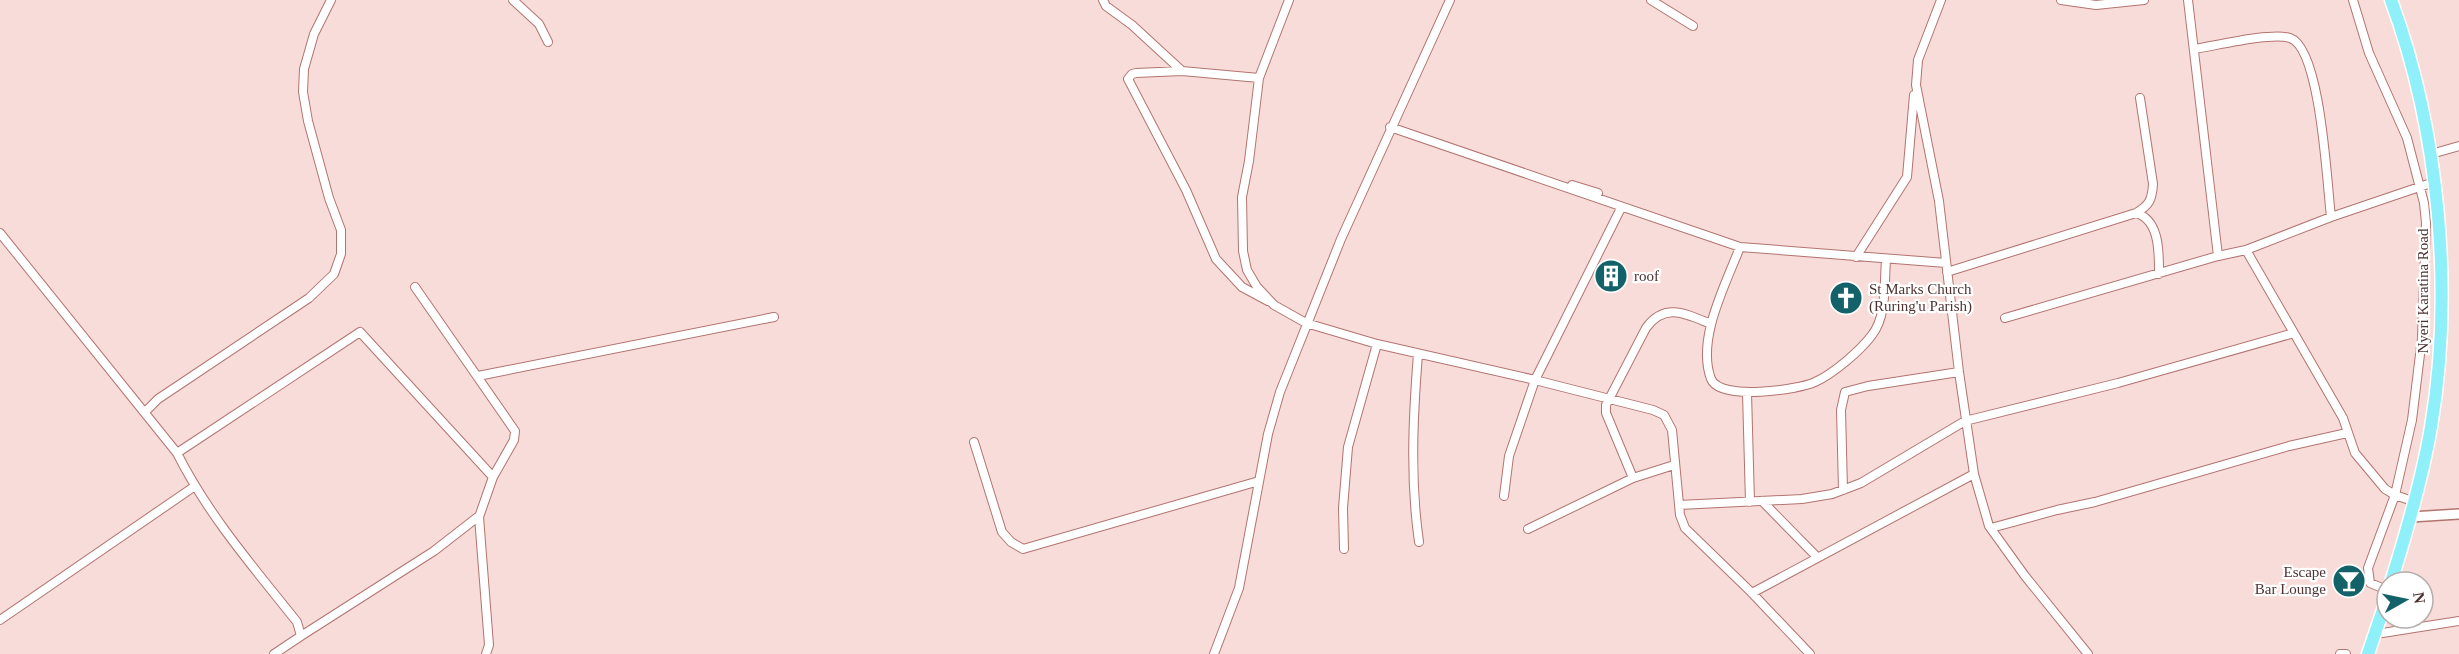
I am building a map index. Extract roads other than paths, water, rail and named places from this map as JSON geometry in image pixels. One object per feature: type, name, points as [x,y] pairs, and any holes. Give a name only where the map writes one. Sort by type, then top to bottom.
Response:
[{"type":"highway","name":"Nyeri Karatina Road","points":[[2391,0],[2401,28],[2431,154],[2441,272],[2435,397],[2415,502],[2395,570]]},
{"type":"highway","points":[[2368,654],[2377,630]]},
{"type":"street","points":[[145,412],[158,399],[309,298],[334,274],[341,254],[340,230],[329,198],[303,92],[304,69],[314,34],[331,0]]},
{"type":"street","points":[[513,0],[539,24],[548,42]]},
{"type":"street","points":[[1103,0],[1106,6],[1132,25],[1182,71]]},
{"type":"street","points":[[1274,305],[1257,287],[1247,270],[1243,251],[1242,197],[1250,161],[1258,78],[1289,0]]},
{"type":"street","points":[[1214,654],[1239,588],[1268,434],[1280,392],[1306,323],[1390,127],[1450,0]]},
{"type":"street","points":[[1651,0],[1693,26]]},
{"type":"street","points":[[1856,257],[1907,177],[1918,60],[1941,0]]},
{"type":"street","points":[[2061,0],[2096,5],[2144,0]]},
{"type":"street","points":[[2188,0],[2218,256]]},
{"type":"street","points":[[2353,0],[2370,53],[2407,138],[2424,202],[2426,223],[2422,338],[2412,420],[2395,495],[2368,568],[2370,583],[2375,585]]},
{"type":"street","points":[[2194,49],[2283,37],[2292,39],[2300,45],[2307,56],[2317,93],[2331,217]]},
{"type":"street","points":[[1258,78],[1182,71],[1136,73],[1128,79],[1186,190],[1215,259],[1242,287],[1306,323],[1377,344],[1535,380],[1653,410],[1664,415],[1672,430],[1679,505],[1685,528],[1810,654]]},
{"type":"street","points":[[1916,82],[1939,201],[1965,421],[1974,474],[1991,528],[2025,576],[2088,654]]},
{"type":"street","points":[[1947,272],[2136,213],[2151,202],[2153,184],[2140,98]]},
{"type":"street","points":[[1390,127],[1598,194]]},
{"type":"street","points":[[1390,127],[1740,247],[1946,263]]},
{"type":"street","points":[[2431,154],[2459,146]]},
{"type":"street","points":[[2006,318],[2218,256],[2246,250],[2331,217],[2434,182]]},
{"type":"street","points":[[1504,496],[1509,456],[1535,380],[1621,208]]},
{"type":"street","points":[[2136,213],[2148,218],[2154,230],[2159,274]]},
{"type":"street","points":[[0,233],[177,453],[195,486],[237,547],[297,622],[301,636]]},
{"type":"street","points":[[1740,247],[1711,324],[1708,345],[1712,380],[1717,387],[1747,393],[1814,383],[1861,347],[1872,334],[1881,314],[1886,260]]},
{"type":"street","points":[[2246,250],[2343,418],[2355,453],[2379,484],[2395,495],[2415,502]]},
{"type":"street","points":[[2424,273],[2441,272]]},
{"type":"street","points":[[415,287],[515,431],[514,440],[493,477],[479,516],[489,638],[486,654]]},
{"type":"street","points":[[1633,478],[1605,408],[1646,328],[1653,319],[1661,314],[1677,312],[1711,324]]},
{"type":"street","points":[[478,376],[774,317]]},
{"type":"street","points":[[177,453],[360,332],[493,477]]},
{"type":"street","points":[[1679,505],[1802,498],[1844,490],[1861,483],[1965,421],[2118,383],[2294,333]]},
{"type":"street","points":[[1344,549],[1343,508],[1348,447],[1377,344]]},
{"type":"street","points":[[1418,354],[1412,463],[1413,503],[1419,542]]},
{"type":"street","points":[[1844,490],[1841,410],[1845,392],[1868,386],[1959,372]]},
{"type":"street","points":[[1747,393],[1750,502]]},
{"type":"street","points":[[1991,528],[2095,502],[2289,446],[2347,433]]},
{"type":"street","points":[[974,442],[1002,532],[1011,542],[1023,549],[1259,481]]},
{"type":"street","points":[[1528,529],[1633,478],[1674,465]]},
{"type":"street","points":[[1752,593],[1974,474]]},
{"type":"street","points":[[0,620],[195,486]]},
{"type":"street","points":[[1762,501],[1817,557]]},
{"type":"street","points":[[2410,517],[2459,514]]},
{"type":"street","points":[[274,654],[434,551],[479,516]]},
{"type":"street","points":[[2376,634],[2459,621]]},
{"type":"street","points":[[2340,654],[2346,654]]},
{"type":"place","name":"roof","points":[[1611,276]]},
{"type":"place","name":"St Marks Church (Ruring'u Parish)","points":[[1846,298]]},
{"type":"place","name":"Escape Bar Lounge","points":[[2349,581]]}]
